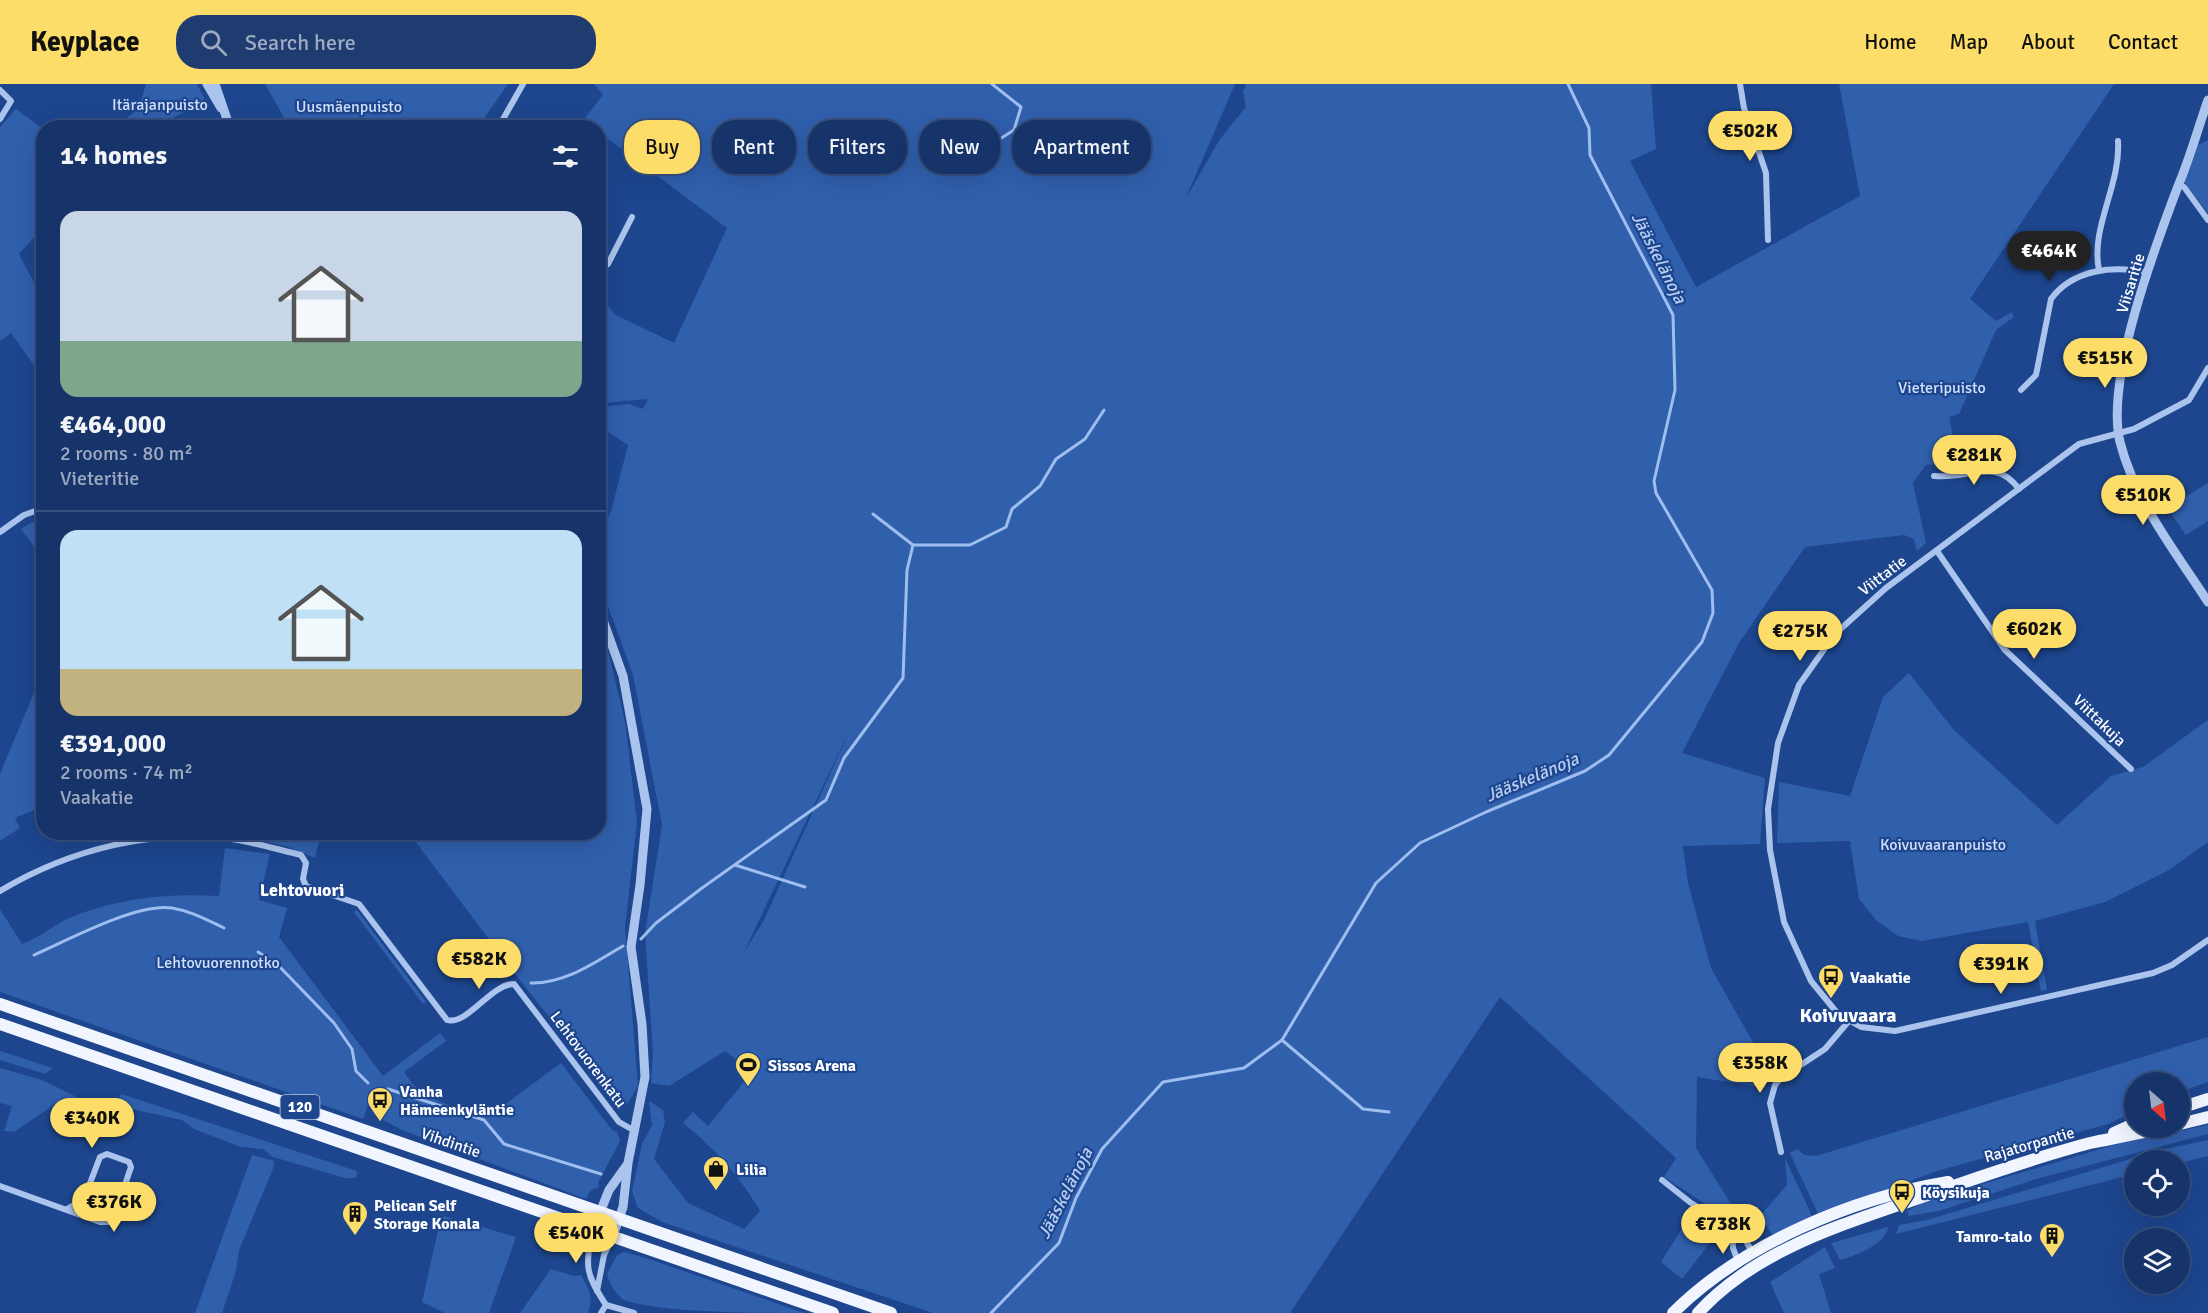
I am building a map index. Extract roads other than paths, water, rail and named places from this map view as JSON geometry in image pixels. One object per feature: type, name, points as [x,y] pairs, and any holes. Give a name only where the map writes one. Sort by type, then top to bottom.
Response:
[{"type":"main road","name":"Vihdintie","points":[[0,1004],[891,1313]]},
{"type":"main road","name":"120","points":[[0,1024],[833,1313]]},
{"type":"main road","points":[[2190,1105],[2208,1099]]},
{"type":"main road","points":[[2190,1122],[2208,1117]]},
{"type":"main road","name":"Rajatorpantie","points":[[2091,1143],[2124,1128]]},
{"type":"main road","name":"Rajatorpantie","points":[[1698,1313],[1726,1286],[1757,1265],[1842,1225],[1976,1177],[2091,1143],[2124,1136]]},
{"type":"main road","name":"Rajatorpantie","points":[[1673,1313],[1738,1261],[1838,1213],[1931,1185],[1976,1177]]},
{"type":"street","points":[[207,84],[223,110]]},
{"type":"street","points":[[215,84],[227,120]]},
{"type":"street","points":[[502,120],[522,84]]},
{"type":"street","points":[[1740,84],[1744,108],[1766,173],[1768,240]]},
{"type":"street","points":[[0,90],[11,101],[0,119]]},
{"type":"street","name":"Viisaritie","points":[[2208,100],[2148,273],[2117,394],[2118,432],[2142,500],[2208,602]]},
{"type":"street","points":[[2099,270],[2096,254],[2119,161],[2118,141]]},
{"type":"street","points":[[2179,185],[2184,187],[2208,220]]},
{"type":"street","points":[[606,266],[632,217]]},
{"type":"street","points":[[2021,390],[2036,375],[2051,299],[2064,286],[2099,270],[2116,268],[2148,273]]},
{"type":"street","name":"Viittatie","points":[[1848,1022],[1826,1002],[1787,934],[1768,835],[1772,771],[1783,725],[1798,687],[1823,650],[1864,606],[2079,444],[2134,429],[2189,400],[2208,368]]},
{"type":"street","points":[[1934,476],[1950,478],[1994,470],[2006,474],[2019,489]]},
{"type":"street","points":[[0,532],[24,515],[36,511]]},
{"type":"street","name":"Viittakuja","points":[[1937,551],[2005,650],[2131,768]]},
{"type":"street","points":[[597,1292],[604,1255],[620,1218],[645,1077],[642,1024],[631,947],[640,885],[647,808],[631,711],[606,632]]},
{"type":"street","name":"Lehtovuorenkatu","points":[[0,891],[68,858],[138,841],[165,840]]},
{"type":"street","name":"Lehtovuorenkatu","points":[[229,840],[301,855],[306,863],[303,879],[306,886],[359,904],[447,1020],[457,1021],[501,988],[514,984],[619,1122],[635,1131]]},
{"type":"street","points":[[1781,1152],[1770,1103],[1775,1085],[1781,1078],[1825,1049],[1848,1022],[1872,1030],[1895,1030],[2090,988],[2164,969],[2208,940]]},
{"type":"street","points":[[0,1186],[100,1222],[108,1222],[114,1217],[131,1167],[129,1162],[107,1154],[100,1157],[84,1199],[67,1209]]},
{"type":"street","points":[[628,1163],[609,1190],[593,1230],[588,1253],[588,1274],[606,1305],[634,1313]]},
{"type":"street","points":[[1662,1180],[1743,1235],[1757,1265]]},
{"type":"street","points":[[1732,1229],[1738,1261],[1744,1274]]},
{"type":"street","points":[[601,1313],[606,1305]]},
{"type":"waterway","points":[[992,84],[1021,107],[1014,130],[1000,139]]},
{"type":"waterway","name":"Jääskelänoja","points":[[991,1313],[1059,1243],[1076,1198],[1102,1149],[1163,1082],[1244,1068],[1282,1040],[1376,883],[1420,843],[1486,812],[1585,771],[1609,755],[1702,642],[1713,613],[1712,590],[1656,493],[1654,481],[1675,390],[1673,315],[1590,155],[1589,128],[1568,84]]},
{"type":"waterway","points":[[641,939],[656,923],[702,888],[826,800],[844,758],[903,678],[907,570],[913,545],[970,545],[1006,527],[1012,509],[1040,486],[1056,459],[1085,439],[1104,410]]},
{"type":"waterway","points":[[873,514],[913,545]]},
{"type":"waterway","points":[[735,865],[805,887]]},
{"type":"waterway","points":[[34,955],[102,924],[140,911],[157,908],[186,911],[224,928]]},
{"type":"waterway","points":[[531,983],[568,976],[623,946]]},
{"type":"waterway","points":[[258,952],[277,964],[334,1023],[352,1049],[356,1071],[368,1083]]},
{"type":"waterway","points":[[1282,1040],[1363,1109],[1389,1112]]},
{"type":"waterway","points":[[388,1089],[484,1120],[504,1144],[601,1174]]},
{"type":"place","name":"Vaakatie","points":[[1831,1000]]},
{"type":"place","name":"Sissos Arena","points":[[748,1088]]},
{"type":"place","name":"Vanha Hämeenkyläntie","points":[[380,1123]]},
{"type":"place","name":"Lilia","points":[[716,1192]]},
{"type":"place","name":"Köysikuja","points":[[1902,1215]]},
{"type":"place","name":"Pelican Self Storage Konala","points":[[355,1237]]},
{"type":"place","name":"Tamro-talo","points":[[2052,1259]]},
{"type":"district","name":"Lehtovuori","points":[[302,890]]},
{"type":"district","name":"Koivuvaara","points":[[1848,1015]]},
{"type":"park label","name":"Itärajanpuisto","points":[[160,104]]},
{"type":"park label","name":"Uusmäenpuisto","points":[[349,106]]},
{"type":"park label","name":"Vieteripuisto","points":[[1942,387]]},
{"type":"park label","name":"Koivuvaaranpuisto","points":[[1943,844]]},
{"type":"park label","name":"Lehtovuorennotko","points":[[218,962]]}]
